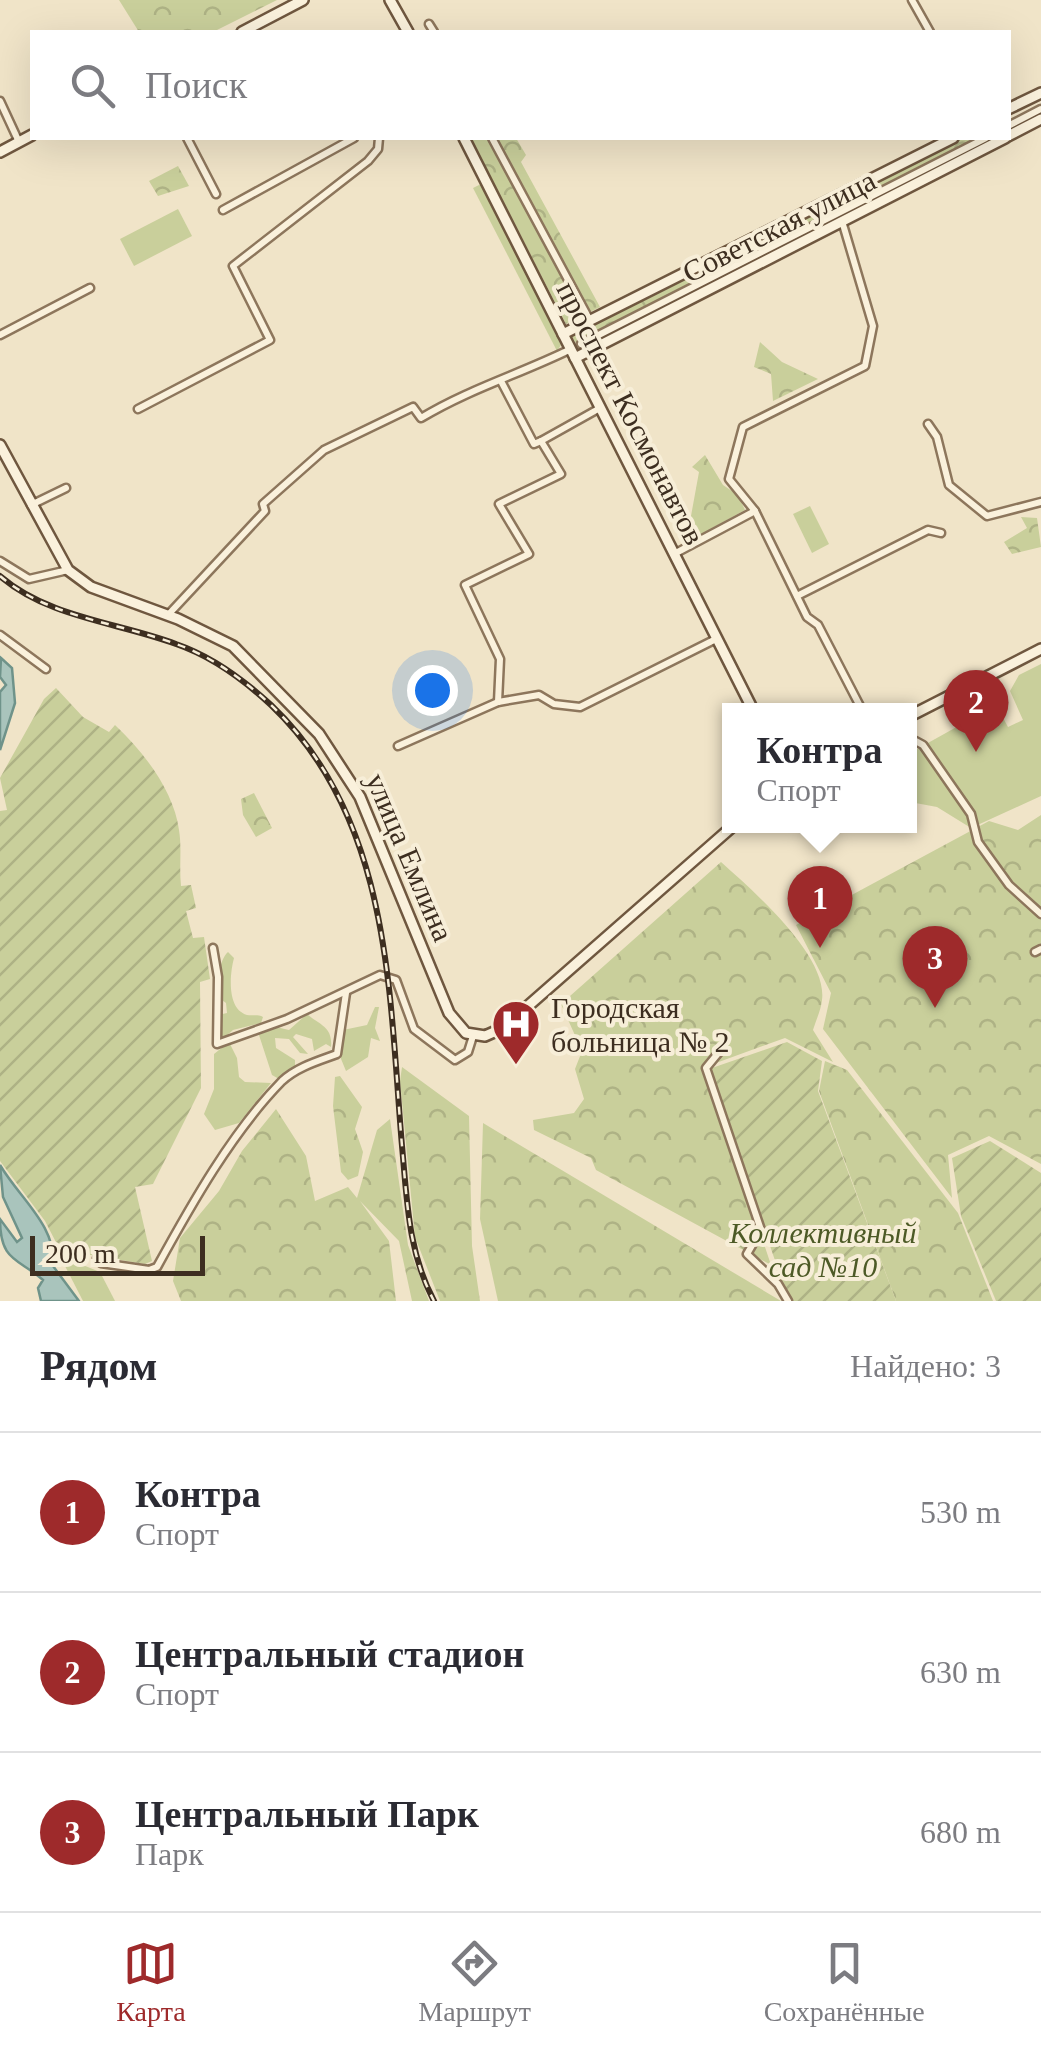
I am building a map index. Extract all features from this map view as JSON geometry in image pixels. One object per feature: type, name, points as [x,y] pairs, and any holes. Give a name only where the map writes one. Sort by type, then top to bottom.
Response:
[{"type":"street","points":[[246,30],[304,0]]},
{"type":"street","points":[[390,0],[407,30]]},
{"type":"street","points":[[912,0],[929,30]]},
{"type":"street","points":[[429,24],[433,30]]},
{"type":"street","points":[[1011,108],[1041,93]]},
{"type":"street","points":[[0,101],[19,142]]},
{"type":"street","points":[[1011,124],[1041,109]]},
{"type":"street","name":"Советская улица","points":[[1011,134],[1041,119]]},
{"type":"street","points":[[0,152],[30,136]]},
{"type":"street","points":[[188,140],[216,194]]},
{"type":"street","points":[[223,210],[350,140]]},
{"type":"street","points":[[138,409],[270,340],[233,266],[368,161],[378,150],[378,140]]},
{"type":"street","name":"проспект Космонавтов","points":[[465,140],[563,334],[575,350],[600,408],[748,703]]},
{"type":"street","points":[[493,140],[588,317]]},
{"type":"street","name":"Советская улица","points":[[563,334],[949,140]]},
{"type":"street","points":[[168,615],[266,512],[263,504],[324,450],[413,407],[421,418],[474,388],[502,382],[575,350],[982,140]]},
{"type":"street","name":"Советская улица","points":[[575,350],[999,140]]},
{"type":"street","points":[[842,221],[872,326],[865,366],[743,427],[728,479],[755,512],[796,596],[807,616],[818,625],[858,703]]},
{"type":"street","points":[[0,336],[90,288]]},
{"type":"street","points":[[502,382],[534,444],[600,408]]},
{"type":"street","points":[[928,424],[949,484],[987,516],[1041,502]]},
{"type":"street","points":[[498,702],[500,659],[465,586],[529,554],[499,504],[560,474],[541,441]]},
{"type":"street","points":[[0,446],[68,570],[30,579],[0,561]]},
{"type":"street","points":[[30,505],[66,488]]},
{"type":"street","points":[[674,554],[755,512]]},
{"type":"street","points":[[796,596],[928,530],[941,533]]},
{"type":"street","name":"улица Емлина","points":[[68,570],[91,587],[168,615],[242,652],[306,718],[360,797],[438,986],[460,1028],[473,1036]]},
{"type":"street","points":[[0,635],[46,669]]},
{"type":"street","points":[[398,746],[498,702],[539,695],[554,704],[580,707],[716,639]]},
{"type":"street","points":[[917,712],[1041,649]]},
{"type":"street","points":[[917,742],[972,814],[978,842],[1008,885],[1041,914]]},
{"type":"street","points":[[212,948],[218,977],[217,1044],[380,975],[394,978],[409,1022],[438,1048],[462,1059],[473,1036],[496,1032],[530,1007],[726,833]]},
{"type":"street","points":[[97,1258],[150,1270],[157,1266],[222,1158],[282,1082],[300,1068],[337,1054],[346,992]]},
{"type":"street","points":[[720,1050],[706,1068],[761,1230],[747,1254],[778,1284],[788,1301]]},
{"type":"green space","points":[[119,0],[277,0],[217,30],[138,30]]},
{"type":"green space","points":[[472,140],[517,140],[526,155],[521,162],[600,307],[566,324]]},
{"type":"green space","points":[[954,140],[991,140],[580,349],[572,337],[579,330]]},
{"type":"green space","points":[[178,166],[189,186],[158,196],[149,181]]},
{"type":"green space","points":[[481,184],[561,345],[557,351],[473,188]]},
{"type":"green space","points":[[178,209],[192,236],[134,266],[120,239]]},
{"type":"green space","points":[[760,342],[782,362],[818,379],[773,401],[771,374],[754,367]]},
{"type":"green space","points":[[705,455],[723,485],[738,495],[745,510],[694,538],[689,527],[699,472],[692,467]]},
{"type":"green space","points":[[810,506],[829,544],[812,553],[793,514]]},
{"type":"green space","points":[[1021,517],[1037,518],[1041,547],[1012,554],[1004,542],[1027,528]]},
{"type":"green space","points":[[1041,664],[1041,796],[971,828],[937,807],[917,803],[917,749],[996,705],[1008,727],[1023,720],[1010,691],[1019,675]]},
{"type":"green space","points":[[56,688],[83,717],[109,732],[115,725],[156,774],[176,816],[181,886],[191,885],[196,908],[186,911],[193,938],[204,937],[210,979],[200,982],[201,1088],[153,1184],[135,1187],[152,1261],[145,1264],[60,1250],[45,1221],[0,1161],[0,811],[7,810],[0,778],[44,699]]},
{"type":"green space","points":[[254,793],[272,828],[256,837],[243,815],[241,799]]},
{"type":"green space","points":[[1041,815],[1041,1164],[989,1136],[948,1155],[952,1198],[823,1029],[831,993],[796,925],[989,821],[1018,830]]},
{"type":"green space","points":[[721,862],[785,924],[813,963],[821,982],[822,1000],[813,1030],[833,1062],[785,1038],[705,1067],[771,1265],[596,1170],[591,1158],[534,1130],[533,1120],[574,1113],[584,1099],[575,1069],[582,1051],[561,1004]]},
{"type":"green space","points":[[228,952],[234,958],[231,981],[236,1006],[247,1015],[263,1017],[261,1023],[233,1030],[224,1038],[219,1035],[218,1015],[227,1013],[226,1003],[218,997],[218,986],[220,967]]},
{"type":"green space","points":[[375,1007],[379,1007],[375,1028],[380,1041],[371,1038],[368,1057],[346,1071],[339,1054],[343,1030],[367,1025]]},
{"type":"green space","points":[[307,1014],[327,1030],[331,1047],[326,1044],[314,1051],[312,1039],[296,1034],[293,1037],[308,1054],[300,1053],[289,1039],[275,1038],[276,1048],[295,1060],[295,1066],[279,1079],[272,1075],[258,1032],[276,1027],[289,1030]]},
{"type":"green space","points":[[229,1042],[237,1058],[239,1077],[245,1082],[271,1083],[239,1123],[215,1130],[204,1114],[214,1089],[214,1054]]},
{"type":"green space","name":"Коллективный сад №10","points":[[787,1042],[822,1061],[818,1091],[896,1301],[789,1301],[709,1069]]},
{"type":"green space","points":[[825,1061],[847,1070],[958,1213],[993,1301],[896,1301],[819,1091]]},
{"type":"green space","points":[[402,1067],[469,1116],[472,1246],[480,1301],[440,1301],[415,1237],[400,1081]]},
{"type":"green space","points":[[340,1076],[362,1107],[355,1129],[363,1152],[358,1176],[348,1180],[341,1172],[333,1106],[335,1077]]},
{"type":"green space","points":[[276,1109],[306,1156],[315,1201],[348,1187],[357,1198],[377,1130],[390,1119],[408,1245],[429,1301],[412,1301],[399,1241],[360,1201],[389,1241],[396,1301],[181,1301],[173,1281],[180,1238],[219,1191],[242,1151]]},
{"type":"green space","points":[[483,1123],[781,1301],[498,1301],[480,1219]]},
{"type":"green space","points":[[990,1141],[1041,1173],[1041,1301],[996,1301],[961,1216],[952,1158]]},
{"type":"green space","points":[[73,1261],[100,1272],[115,1301],[83,1301],[65,1266]]},
{"type":"water","points":[[1,658],[12,668],[15,703],[0,750],[0,692],[6,685],[0,677]]},
{"type":"water","points":[[0,1165],[43,1225],[53,1252],[53,1266],[79,1301],[41,1301],[38,1288],[43,1280],[7,1251],[0,1219],[17,1242],[22,1238],[3,1197]]},
{"type":"railway","points":[[0,576],[19,590],[62,610],[154,636],[214,662],[271,705],[311,751],[341,801],[362,855],[377,912],[387,970],[410,1225],[419,1264],[434,1301]]},
{"type":"place","name":"Центральный стадион","points":[[976,752]]},
{"type":"place","name":"Контра","points":[[820,948]]},
{"type":"place","name":"Центральный Парк","points":[[935,1008]]},
{"type":"place","name":"Городская больница № 2","points":[[516,1066]]}]
